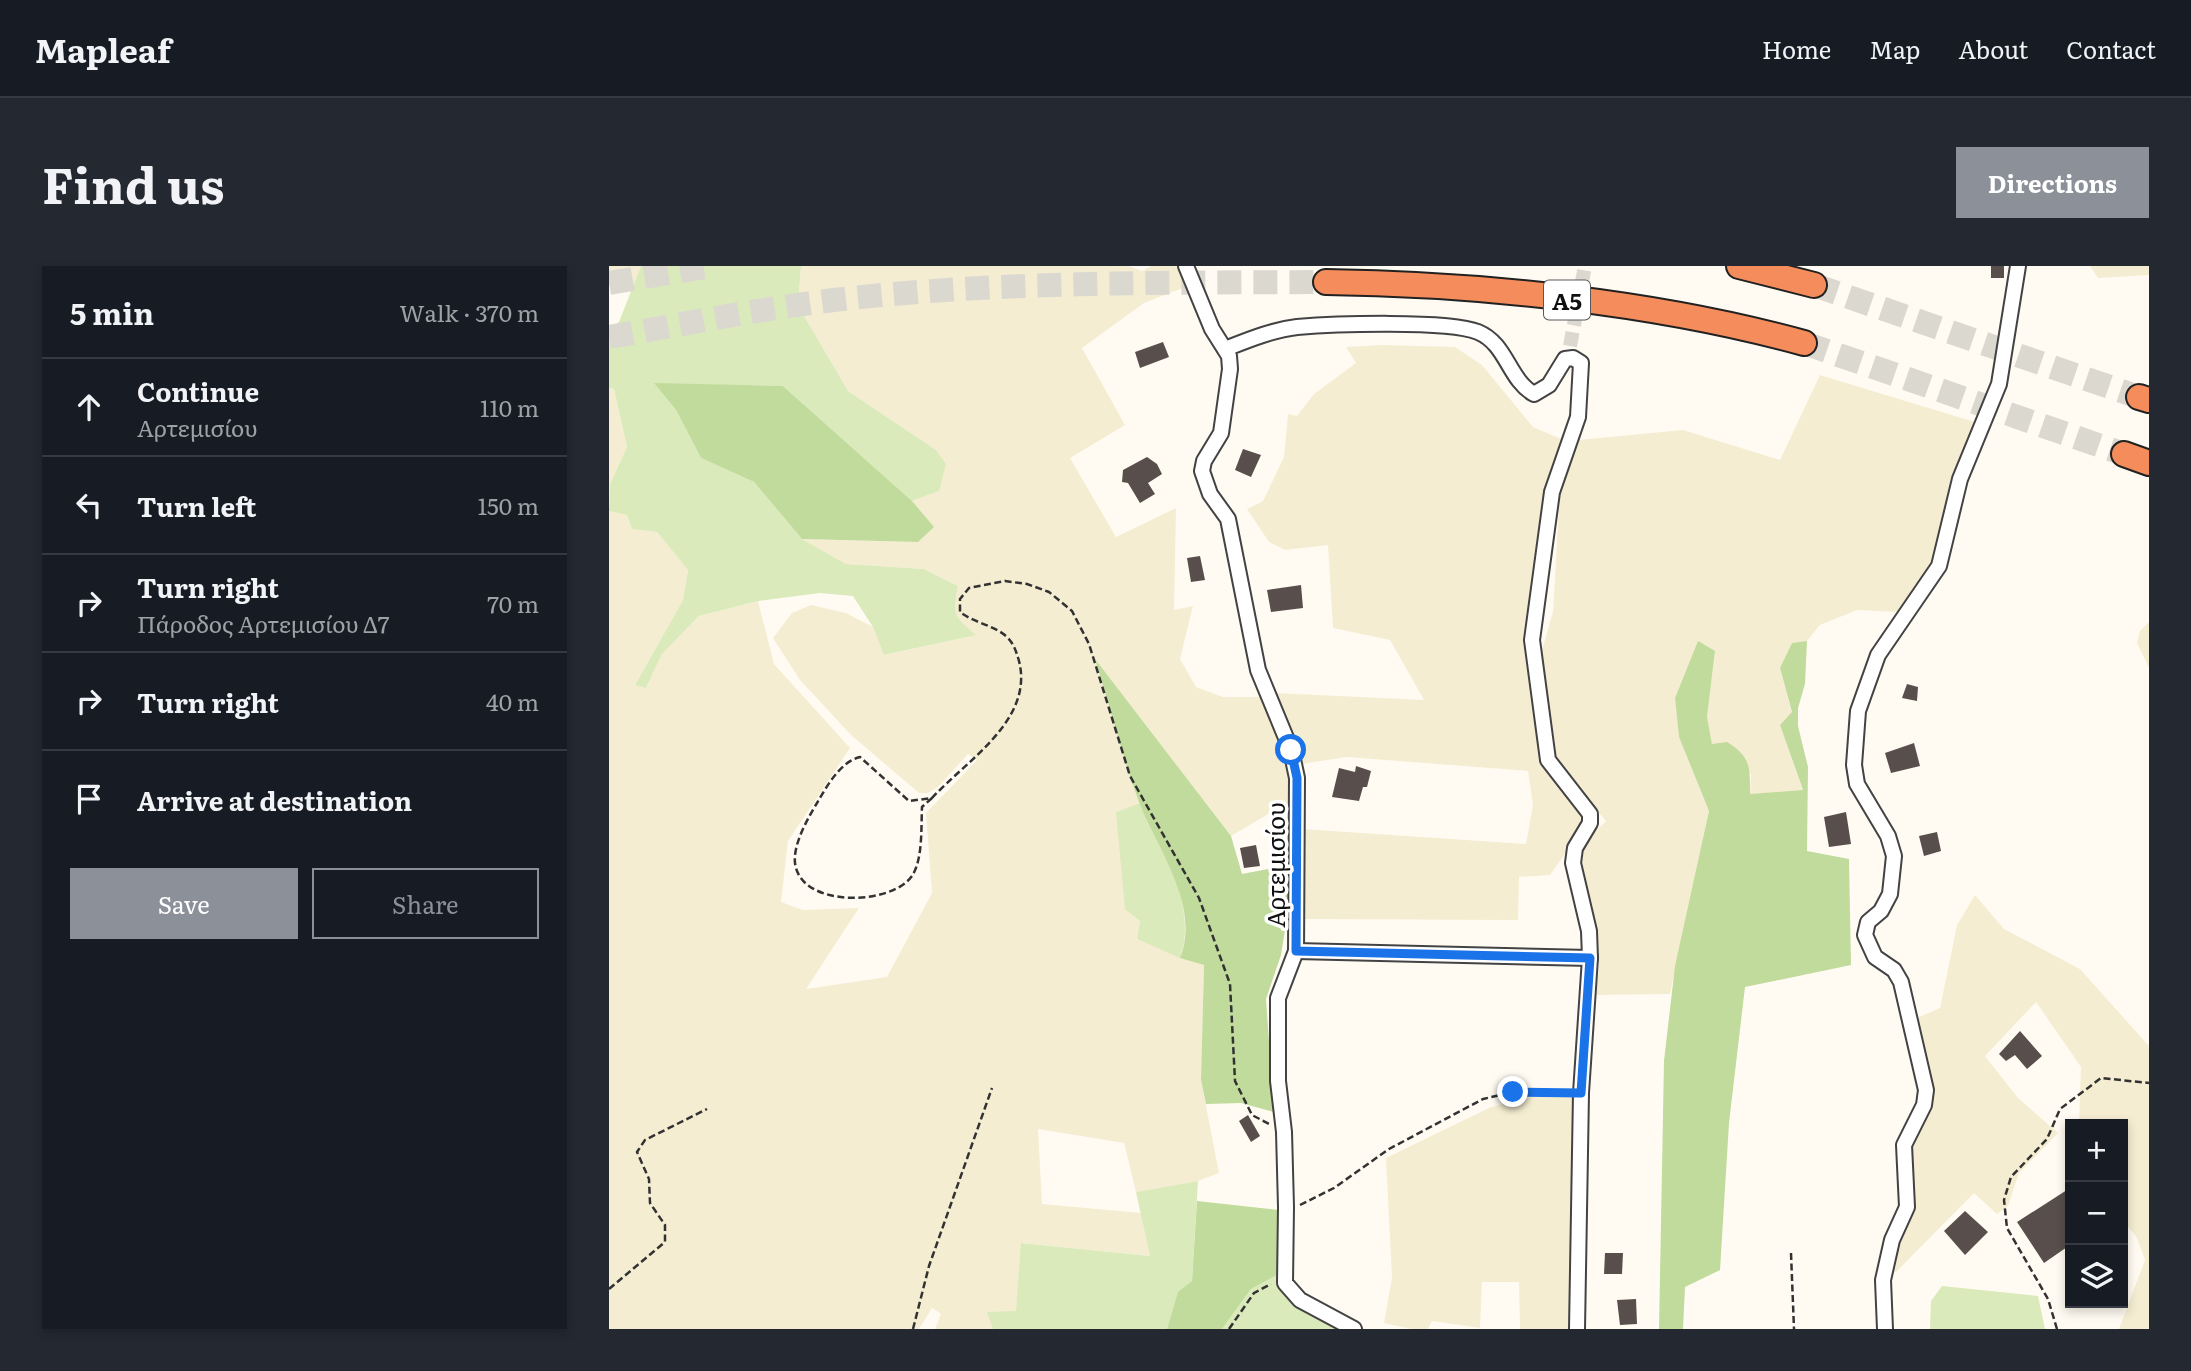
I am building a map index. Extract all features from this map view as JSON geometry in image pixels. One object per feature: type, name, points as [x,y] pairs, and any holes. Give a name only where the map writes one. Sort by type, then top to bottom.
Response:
[{"type":"highway","points":[[1739,266],[1814,285]]},
{"type":"highway","name":"Α5","points":[[1326,282],[1404,284],[1574,300],[1770,334],[1804,343]]},
{"type":"highway","points":[[2124,454],[2149,463]]},
{"type":"street","name":"Αρτεμισίου","points":[[1186,266],[1212,329],[1225,349],[1230,369],[1224,423],[1218,440],[1203,461],[1202,471],[1210,494],[1229,519],[1258,670],[1291,750],[1297,778],[1296,951],[1278,998],[1278,1082],[1284,1132],[1286,1207],[1284,1278]]},
{"type":"street","points":[[1885,1329],[1883,1280],[1892,1240],[1907,1207],[1904,1145],[1924,1105],[1926,1090],[1901,982],[1894,970],[1875,957],[1865,934],[1868,922],[1881,911],[1890,894],[1894,856],[1888,836],[1857,784],[1854,765],[1858,711],[1878,655],[1939,566],[1960,479],[1999,384],[2018,266]]},
{"type":"street","points":[[1225,349],[1252,338],[1296,327],[1461,328],[1490,339],[1500,350],[1517,380],[1534,394],[1549,385],[1568,353],[1583,369],[1578,417],[1552,492],[1532,640],[1548,760],[1590,814],[1590,823],[1575,848],[1573,863],[1589,931],[1590,958],[1581,1093],[1577,1329]]},
{"type":"street","points":[[1296,951],[1590,958]]},
{"type":"street","points":[[1284,1278],[1287,1288],[1295,1296],[1354,1329]]},
{"type":"path","points":[[932,798],[909,801],[860,757],[854,759],[836,775],[807,821],[795,858],[801,880],[812,890],[839,897],[884,894],[899,888],[912,875],[919,852],[922,807],[932,798],[1007,724],[1021,689],[1015,646],[1006,635],[970,620],[960,611],[960,599],[969,588],[1005,581],[1027,584],[1049,592],[1072,611],[1089,643],[1130,776],[1199,898],[1230,984],[1235,1081],[1252,1115],[1284,1132]]},
{"type":"path","points":[[2057,1329],[2049,1299],[2007,1228],[2004,1200],[2011,1177],[2047,1139],[2060,1109],[2101,1077],[2149,1083]]},
{"type":"path","points":[[913,1329],[929,1266],[992,1088]]},
{"type":"path","points":[[1286,1207],[1321,1196],[1389,1149],[1483,1099],[1513,1092],[1581,1093]]},
{"type":"path","points":[[609,1289],[665,1242],[665,1225],[650,1203],[649,1179],[637,1152],[645,1140],[707,1109]]},
{"type":"path","points":[[1791,1253],[1794,1329]]},
{"type":"path","points":[[1229,1329],[1254,1293],[1284,1278]]},
{"type":"shaded area","points":[[609,266],[641,266],[633,290],[609,284]]},
{"type":"shaded area","points":[[801,266],[1129,266],[1142,271],[1151,266],[1178,266],[1185,287],[1144,303],[1082,348],[1125,425],[1070,458],[1116,537],[1176,508],[1174,610],[1193,606],[1180,659],[1196,687],[1223,697],[1261,697],[1281,744],[1289,774],[1291,801],[1231,836],[1096,661],[1140,803],[1116,812],[1140,921],[1137,939],[1204,965],[1201,1080],[1219,1173],[1198,1181],[1136,1192],[1124,1143],[1038,1129],[1042,1204],[1141,1213],[1150,1256],[1022,1243],[1016,1312],[988,1312],[993,1329],[935,1329],[941,1314],[932,1308],[919,1329],[609,1329],[609,511],[627,515],[632,529],[657,532],[688,570],[683,600],[635,685],[646,688],[662,654],[699,616],[758,601],[774,664],[850,748],[788,841],[781,902],[803,910],[859,908],[806,989],[887,977],[932,893],[926,813],[977,760],[968,754],[938,787],[928,793],[919,793],[851,735],[800,680],[773,638],[792,613],[811,605],[846,613],[873,627],[885,655],[975,635],[957,620],[953,606],[958,586],[924,569],[846,564],[802,539],[918,542],[933,527],[912,501],[939,491],[936,450],[848,391],[820,346],[798,306]]},
{"type":"shaded area","points":[[2090,266],[2149,266],[2149,275],[2098,278]]},
{"type":"shaded area","points":[[1346,347],[1455,347],[1482,365],[1533,427],[1566,441],[1527,641],[1545,765],[1584,818],[1584,827],[1550,875],[1519,877],[1518,920],[1303,919],[1302,829],[1526,844],[1533,805],[1528,771],[1347,757],[1301,764],[1275,693],[1424,700],[1390,640],[1333,628],[1328,545],[1285,550],[1269,542],[1247,509],[1263,501],[1284,457],[1288,414],[1297,416],[1314,394],[1356,363]]},
{"type":"shaded area","points":[[1820,375],[1978,423],[1932,567],[1900,612],[1857,610],[1820,625],[1807,641],[1792,643],[1780,669],[1792,713],[1780,725],[1803,791],[1750,794],[1751,774],[1712,744],[1707,717],[1715,652],[1698,642],[1675,698],[1679,737],[1709,811],[1670,994],[1596,995],[1599,967],[1595,921],[1577,873],[1579,849],[1606,821],[1552,758],[1540,657],[1553,612],[1560,490],[1578,440],[1683,430],[1780,460]]},
{"type":"shaded area","points":[[609,388],[614,389],[627,447],[610,484],[609,503]]},
{"type":"shaded area","points":[[2149,622],[2149,668],[2137,643],[2140,631]]},
{"type":"shaded area","points":[[1975,895],[2004,929],[2080,969],[2149,1046],[2149,1329],[2119,1329],[2145,1260],[2136,1236],[2128,1227],[2128,1119],[2079,1119],[2081,1067],[2036,1002],[1985,1056],[2018,1098],[2058,1133],[2019,1173],[2008,1206],[1997,1214],[1974,1193],[1896,1272],[1889,1269],[1908,1156],[1930,1085],[1917,1018],[1940,1008],[1957,925]]},
{"type":"shaded area","points":[[1539,1095],[1577,1096],[1574,1329],[1520,1329],[1519,1282],[1482,1282],[1480,1328],[1432,1321],[1428,1329],[1411,1329],[1384,1323],[1392,1278],[1386,1158],[1491,1107]]},
{"type":"green space","points":[[641,266],[801,266],[798,306],[848,391],[936,450],[946,464],[939,491],[912,501],[783,386],[655,384],[676,410],[701,458],[754,482],[802,539],[846,564],[924,569],[958,586],[955,609],[963,624],[976,635],[884,655],[873,627],[853,596],[820,593],[758,601],[699,616],[662,654],[646,688],[635,685],[683,600],[688,570],[657,532],[632,529],[627,515],[609,511],[610,484],[627,447],[614,389],[609,388],[609,339],[612,327],[619,322]]},
{"type":"green space","points":[[654,383],[783,386],[912,501],[934,527],[918,542],[802,539],[754,482],[701,458],[676,410]]},
{"type":"green space","points":[[1698,641],[1715,651],[1707,717],[1712,744],[1727,742],[1745,758],[1749,770],[1750,794],[1803,790],[1780,725],[1792,712],[1780,668],[1792,643],[1807,641],[1805,684],[1798,708],[1798,726],[1808,767],[1807,851],[1849,859],[1851,965],[1745,987],[1729,1123],[1720,1270],[1685,1287],[1683,1329],[1659,1329],[1664,1061],[1675,966],[1709,811],[1679,737],[1675,698]]},
{"type":"green space","points":[[1095,659],[1231,836],[1242,874],[1288,865],[1287,917],[1281,955],[1266,999],[1274,1112],[1241,1103],[1206,1104],[1201,1080],[1204,965],[1180,958],[1185,938],[1181,898],[1139,802]]},
{"type":"green space","points":[[1140,803],[1167,858],[1181,899],[1185,939],[1180,958],[1137,939],[1140,921],[1125,909],[1116,812]]},
{"type":"green space","points":[[1198,1181],[1192,1281],[1178,1293],[1167,1329],[993,1329],[987,1312],[1016,1311],[1021,1243],[1150,1256],[1136,1192]]},
{"type":"green space","points":[[1197,1201],[1279,1210],[1281,1273],[1251,1289],[1222,1329],[1167,1329],[1178,1292],[1192,1281]]},
{"type":"green space","points":[[1281,1273],[1282,1285],[1344,1329],[1222,1329],[1251,1289]]},
{"type":"green space","points":[[1942,1286],[2038,1296],[2045,1329],[1930,1329],[1931,1301]]},
{"type":"building","points":[[1991,266],[2004,266],[2004,278],[1991,278]]},
{"type":"building","points":[[1163,342],[1169,357],[1140,368],[1135,352]]},
{"type":"building","points":[[1243,449],[1261,455],[1251,477],[1235,470]]},
{"type":"building","points":[[1147,457],[1157,464],[1162,474],[1148,483],[1155,494],[1140,503],[1128,483],[1122,482],[1123,470]]},
{"type":"building","points":[[1200,556],[1205,580],[1191,582],[1187,558]]},
{"type":"building","points":[[1301,585],[1303,608],[1271,612],[1267,590]]},
{"type":"building","points":[[1907,684],[1918,687],[1917,701],[1902,698]]},
{"type":"building","points":[[1914,743],[1920,766],[1891,773],[1885,753]]},
{"type":"building","points":[[1356,766],[1371,771],[1367,787],[1363,787],[1359,801],[1332,797],[1339,768],[1355,772]]},
{"type":"building","points":[[1846,812],[1851,844],[1829,847],[1824,817]]},
{"type":"building","points":[[1937,832],[1941,851],[1924,856],[1919,836]]},
{"type":"building","points":[[1256,845],[1260,866],[1244,868],[1240,848]]},
{"type":"building","points":[[2020,1031],[2042,1056],[2027,1069],[2015,1055],[2006,1061],[1999,1054]]},
{"type":"building","points":[[1248,1115],[1260,1136],[1251,1142],[1239,1121]]},
{"type":"building","points":[[2065,1191],[2065,1248],[2044,1263],[2017,1222]]},
{"type":"building","points":[[1965,1211],[1988,1232],[1965,1255],[1944,1231]]},
{"type":"building","points":[[1605,1253],[1623,1253],[1622,1274],[1604,1274]]},
{"type":"building","points":[[1636,1299],[1637,1324],[1620,1325],[1617,1300]]},
{"type":"tunnel","points":[[609,283],[710,266]]},
{"type":"tunnel","points":[[1570,346],[1585,266]]},
{"type":"tunnel","points":[[609,337],[834,300],[957,289],[1080,284],[1326,282]]},
{"type":"tunnel","points":[[1814,285],[2139,397]]},
{"type":"tunnel","points":[[1804,343],[2124,454]]},
{"type":"route","points":[[1291,750],[1297,778],[1296,951],[1590,958],[1581,1093],[1513,1092]]}]
